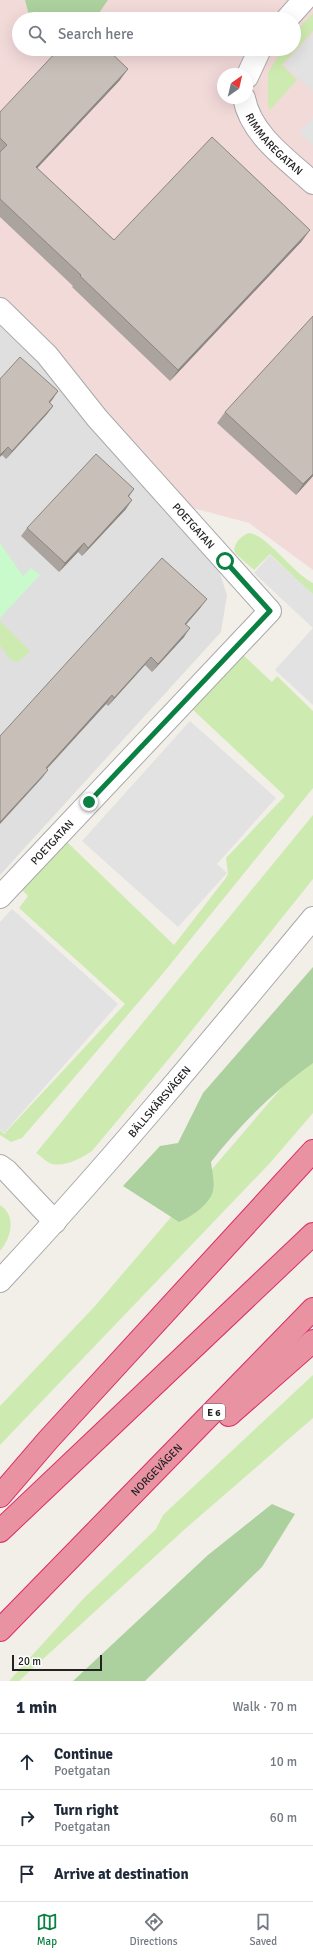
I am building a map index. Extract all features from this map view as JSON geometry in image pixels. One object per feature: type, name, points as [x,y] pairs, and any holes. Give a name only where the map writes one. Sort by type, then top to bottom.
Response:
[{"type":"highway","points":[[0,1496],[48,1440],[313,1151]]},
{"type":"highway","points":[[0,1531],[313,1234]]},
{"type":"highway","name":"NORGEVÄGEN","points":[[0,1630],[115,1514],[313,1309]]},
{"type":"highway","points":[[115,1514],[313,1341]]},
{"type":"street","points":[[293,12],[304,0]]},
{"type":"street","points":[[251,68],[257,56]]},
{"type":"street","name":"RIMMAREGATAN","points":[[246,104],[252,121],[263,136],[313,183]]},
{"type":"street","name":"POETGATAN","points":[[0,308],[47,355],[103,424],[270,611],[0,896]]},
{"type":"street","name":"BÄLLSKÄRSVÄGEN","points":[[0,1281],[55,1222],[166,1096],[313,918]]},
{"type":"street","points":[[0,1166],[7,1171],[55,1222]]},
{"type":"shaded area","points":[[0,0],[25,0],[28,12],[12,12],[12,56],[301,56],[301,12],[100,12],[108,0],[313,0],[313,570],[249,523],[193,508],[43,338],[0,297]]},
{"type":"shaded area","points":[[313,33],[313,92],[284,65],[292,56],[301,56],[301,46]]},
{"type":"shaded area","points":[[313,117],[313,146],[299,133]]},
{"type":"shaded area","points":[[0,297],[43,338],[193,508],[182,526],[214,556],[227,595],[221,632],[0,875]]},
{"type":"shaded area","points":[[270,555],[313,594],[313,628],[254,573]]},
{"type":"shaded area","points":[[313,628],[313,705],[275,670]]},
{"type":"shaded area","points":[[190,721],[276,798],[217,864],[227,873],[178,927],[82,841]]},
{"type":"shaded area","points":[[12,909],[118,1004],[4,1133],[0,1129],[0,922]]},
{"type":"green space","points":[[25,0],[108,0],[100,12],[28,12]]},
{"type":"green space","points":[[313,13],[313,31],[301,44],[301,26]]},
{"type":"green space","points":[[278,56],[290,56],[282,65],[297,80],[270,110],[268,106],[268,73]]},
{"type":"green space","points":[[249,533],[264,540],[297,572],[313,583],[313,595],[270,554],[254,570],[236,554],[234,550],[237,542],[241,537]]},
{"type":"green space","points":[[0,543],[23,576],[31,568],[40,575],[0,618]]},
{"type":"green space","points":[[0,621],[30,651],[18,662],[10,660],[0,645]]},
{"type":"green space","points":[[243,655],[272,682],[277,676],[313,711],[313,788],[160,977],[22,1138],[11,1142],[0,1135],[0,1130],[4,1134],[125,1004],[19,908],[28,896],[21,889],[66,841],[174,945],[228,874],[226,858],[285,796],[192,709]]},
{"type":"green space","points":[[313,815],[313,879],[177,1049],[92,1151],[68,1163],[57,1165],[48,1162],[36,1153]]},
{"type":"green space","points":[[313,967],[313,1063],[272,1096],[246,1122],[211,1162],[214,1188],[208,1201],[194,1214],[179,1222],[123,1186],[160,1146],[178,1143],[203,1093]]},
{"type":"green space","points":[[313,1051],[313,1113],[270,1163],[0,1445],[0,1406],[95,1306]]},
{"type":"green space","points":[[0,1205],[9,1215],[10,1227],[7,1240],[0,1251]]},
{"type":"green space","points":[[313,1375],[313,1418],[185,1529],[19,1681],[9,1681],[84,1598],[156,1529],[163,1515]]},
{"type":"green space","points":[[272,1504],[295,1514],[262,1567],[145,1681],[73,1681],[208,1555]]},
{"type":"building","points":[[52,56],[114,56],[128,69],[36,167],[114,240],[212,137],[310,230],[178,370],[80,276],[81,275],[0,199],[0,152],[7,145],[0,138],[0,112]]},
{"type":"building","points":[[313,316],[313,474],[303,484],[225,412]]},
{"type":"building","points":[[20,357],[58,391],[49,402],[53,406],[12,451],[8,447],[0,455],[0,379]]},
{"type":"building","points":[[96,454],[134,489],[128,496],[132,500],[88,548],[84,543],[65,563],[27,528]]},
{"type":"building","points":[[162,558],[207,599],[185,624],[190,628],[158,664],[151,657],[114,698],[112,695],[46,768],[48,770],[0,822],[0,736]]},
{"type":"route","points":[[89,802],[270,611],[225,561]]}]
